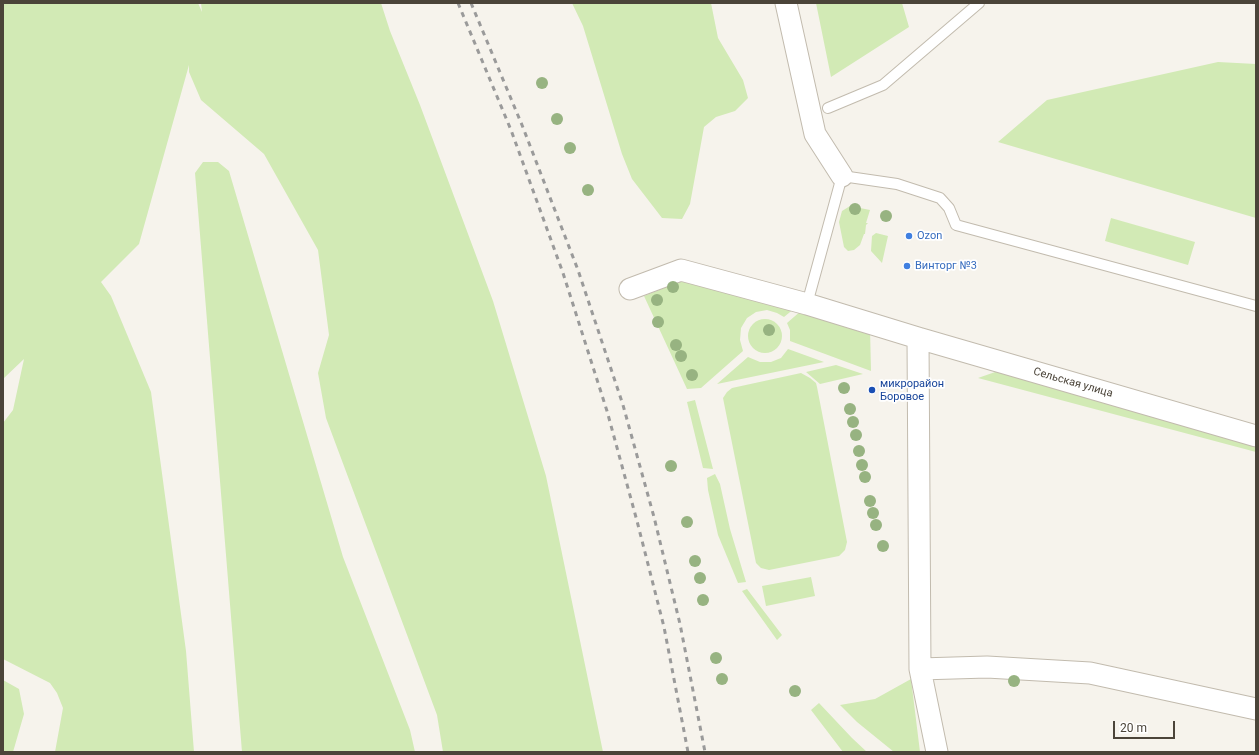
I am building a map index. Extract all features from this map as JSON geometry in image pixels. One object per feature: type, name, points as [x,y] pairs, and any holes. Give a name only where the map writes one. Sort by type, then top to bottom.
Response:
[{"type":"street","points":[[786,3],[815,134],[842,176]]},
{"type":"street","name":"Сельская улица","points":[[630,289],[680,270],[807,304],[918,338],[1256,436]]},
{"type":"street","points":[[918,338],[920,669],[937,752]]},
{"type":"street","points":[[920,669],[987,667],[1090,673],[1256,709]]},
{"type":"lane","points":[[828,108],[883,85],[979,3]]},
{"type":"lane","points":[[807,304],[842,176],[897,184],[940,198],[949,208],[956,225],[1256,306]]},
{"type":"green space","points":[[3,3],[198,3],[202,12],[201,3],[381,3],[390,31],[420,105],[493,301],[546,476],[603,752],[443,752],[437,715],[326,418],[318,373],[329,335],[318,250],[264,154],[201,100],[189,72],[189,65],[139,244],[101,282],[111,296],[151,392],[186,651],[194,752],[55,752],[63,708],[57,693],[50,683],[3,659],[3,423],[13,410],[24,359],[3,379]]},
{"type":"green space","points":[[572,3],[711,3],[718,38],[743,80],[748,98],[735,111],[716,117],[704,127],[690,204],[682,219],[662,218],[632,179],[622,154],[583,26]]},
{"type":"green space","points":[[816,3],[902,3],[909,27],[831,77]]},
{"type":"green space","points":[[1218,62],[1256,64],[1256,218],[998,142],[1047,100]]},
{"type":"green space","points":[[203,162],[218,162],[229,171],[343,557],[410,730],[415,752],[242,752],[195,173]]},
{"type":"green space","points":[[850,206],[870,210],[866,223],[868,223],[866,225],[865,234],[860,245],[854,250],[848,251],[844,247],[839,222],[842,211]]},
{"type":"green space","points":[[1111,218],[1195,242],[1188,265],[1105,241]]},
{"type":"green space","points":[[876,233],[888,236],[882,263],[871,251],[872,236]]},
{"type":"green space","points":[[684,280],[795,308],[784,317],[767,310],[756,312],[747,318],[741,328],[740,340],[743,351],[701,388],[687,389],[644,296]]},
{"type":"green space","points":[[802,310],[870,328],[871,371],[790,341],[790,330],[787,323]]},
{"type":"green space","points":[[762,319],[768,319],[772,320],[779,326],[782,336],[781,343],[775,350],[768,353],[762,353],[758,352],[751,346],[748,339],[748,333],[749,329],[755,322]]},
{"type":"green space","points":[[788,349],[824,362],[717,384],[748,357],[760,362],[771,362],[781,358]]},
{"type":"green space","points":[[836,365],[863,374],[820,384],[806,372]]},
{"type":"green space","points":[[998,371],[1256,436],[1256,452],[978,378]]},
{"type":"green space","points":[[801,373],[816,383],[847,542],[845,550],[839,556],[769,570],[761,568],[756,563],[723,398],[732,388]]},
{"type":"green space","points":[[695,400],[713,469],[703,468],[687,402]]},
{"type":"green space","points":[[715,474],[720,484],[730,529],[746,582],[738,583],[718,535],[708,490],[707,478]]},
{"type":"green space","points":[[811,577],[815,596],[766,606],[762,586]]},
{"type":"green space","points":[[747,589],[782,635],[777,640],[742,591]]},
{"type":"green space","points":[[911,679],[920,752],[894,752],[857,722],[840,705],[875,699]]},
{"type":"green space","points":[[3,680],[19,689],[24,714],[13,752],[3,752]]},
{"type":"green space","points":[[819,703],[867,752],[843,752],[811,710]]},
{"type":"railway","points":[[458,3],[511,130],[563,273],[607,411],[664,627],[688,752]]},
{"type":"railway","points":[[471,3],[522,125],[578,270],[623,405],[654,517],[680,624],[705,752]]},
{"type":"place","name":"Ozon","points":[[909,236]]},
{"type":"place","name":"Винторг №3","points":[[907,266]]},
{"type":"place","name":"микрорайон Боровое","points":[[872,390]]}]
